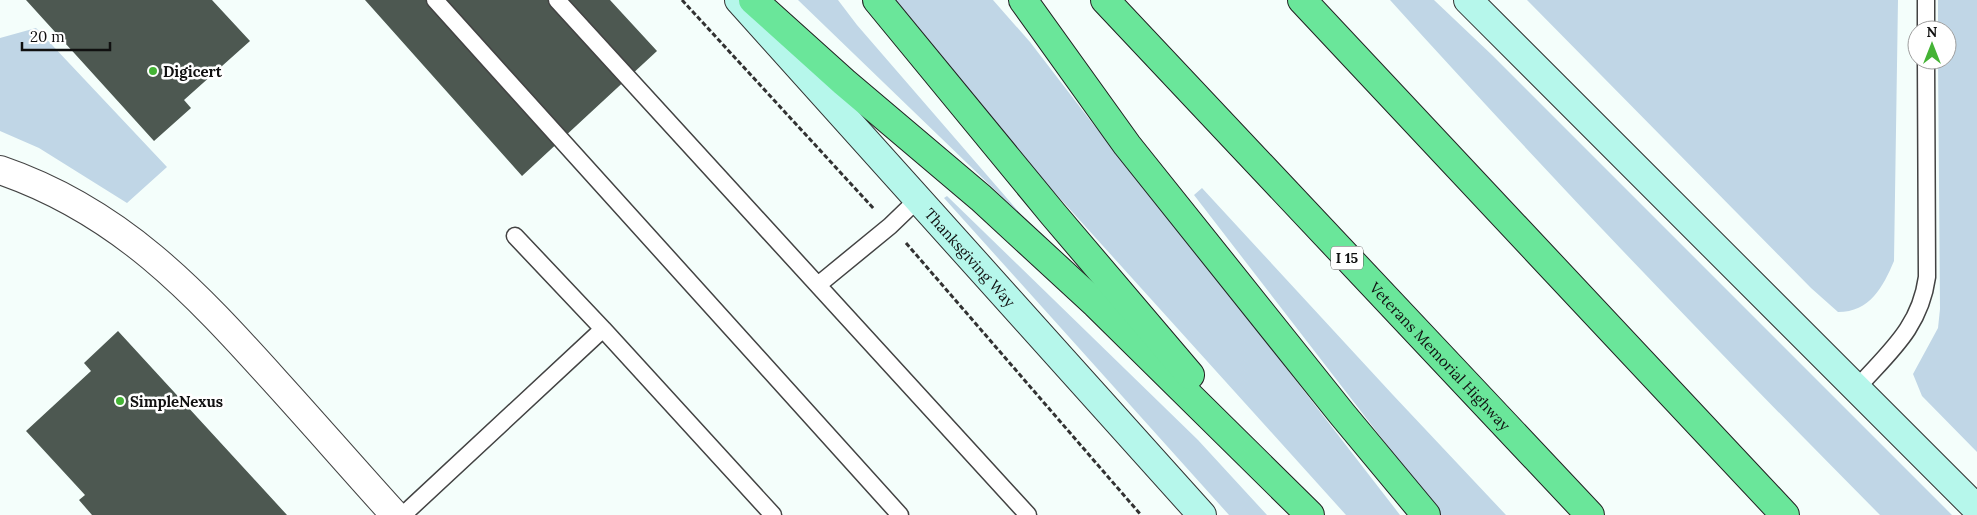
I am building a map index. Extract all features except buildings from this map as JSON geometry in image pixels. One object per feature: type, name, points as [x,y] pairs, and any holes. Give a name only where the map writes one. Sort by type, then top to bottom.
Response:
[{"type":"highway","points":[[753,0],[844,82],[981,198],[1096,304],[1310,515]]},
{"type":"highway","points":[[877,0],[1053,214],[1310,515]]},
{"type":"highway","points":[[1024,0],[1127,145],[1342,414],[1426,515]]},
{"type":"highway","name":"Veterans Memorial Highway","points":[[1105,0],[1590,515]]},
{"type":"highway","points":[[1302,0],[1785,515]]},
{"type":"main road","name":"Thanksgiving Way","points":[[739,0],[1202,515]]},
{"type":"main road","points":[[1468,0],[1977,510]]},
{"type":"street","points":[[0,170],[48,190],[90,212],[119,231],[167,268],[202,300],[395,515]]},
{"type":"lane","points":[[435,0],[900,515]]},
{"type":"lane","points":[[557,0],[1028,515]]},
{"type":"lane","points":[[1926,0],[1926,20]]},
{"type":"lane","points":[[1856,388],[1904,335],[1913,321],[1925,292],[1927,277],[1926,70]]},
{"type":"lane","points":[[818,285],[890,226],[918,199]]},
{"type":"lane","points":[[515,236],[773,515]]},
{"type":"lane","points":[[403,515],[603,329]]},
{"type":"path","points":[[682,0],[890,226],[1141,515]]},
{"type":"shaded area","points":[[798,0],[838,0],[857,25],[1024,218]]},
{"type":"shaded area","points":[[888,0],[993,0],[1030,42],[1093,124],[1150,192],[1400,515],[1346,515],[954,81]]},
{"type":"shaded area","points":[[1390,0],[1434,0],[1492,55],[1952,515],[1880,515],[1632,261]]},
{"type":"shaded area","points":[[1527,0],[1898,0],[1894,261],[1880,289],[1867,303],[1859,308],[1838,312],[1811,288]]},
{"type":"shaded area","points":[[1938,0],[1977,0],[1977,452],[1922,396],[1913,374],[1938,328],[1940,309],[1938,70],[1957,70],[1957,20],[1938,20]]},
{"type":"shaded area","points":[[36,28],[167,167],[127,203],[39,148],[0,131],[0,38]]},
{"type":"shaded area","points":[[1202,188],[1506,515],[1441,515],[1194,195]]},
{"type":"shaded area","points":[[947,196],[1198,440],[1267,515],[1229,515],[944,198]]},
{"type":"place","name":"Digicert","points":[[153,71]]},
{"type":"place","name":"SimpleNexus","points":[[120,401]]}]
